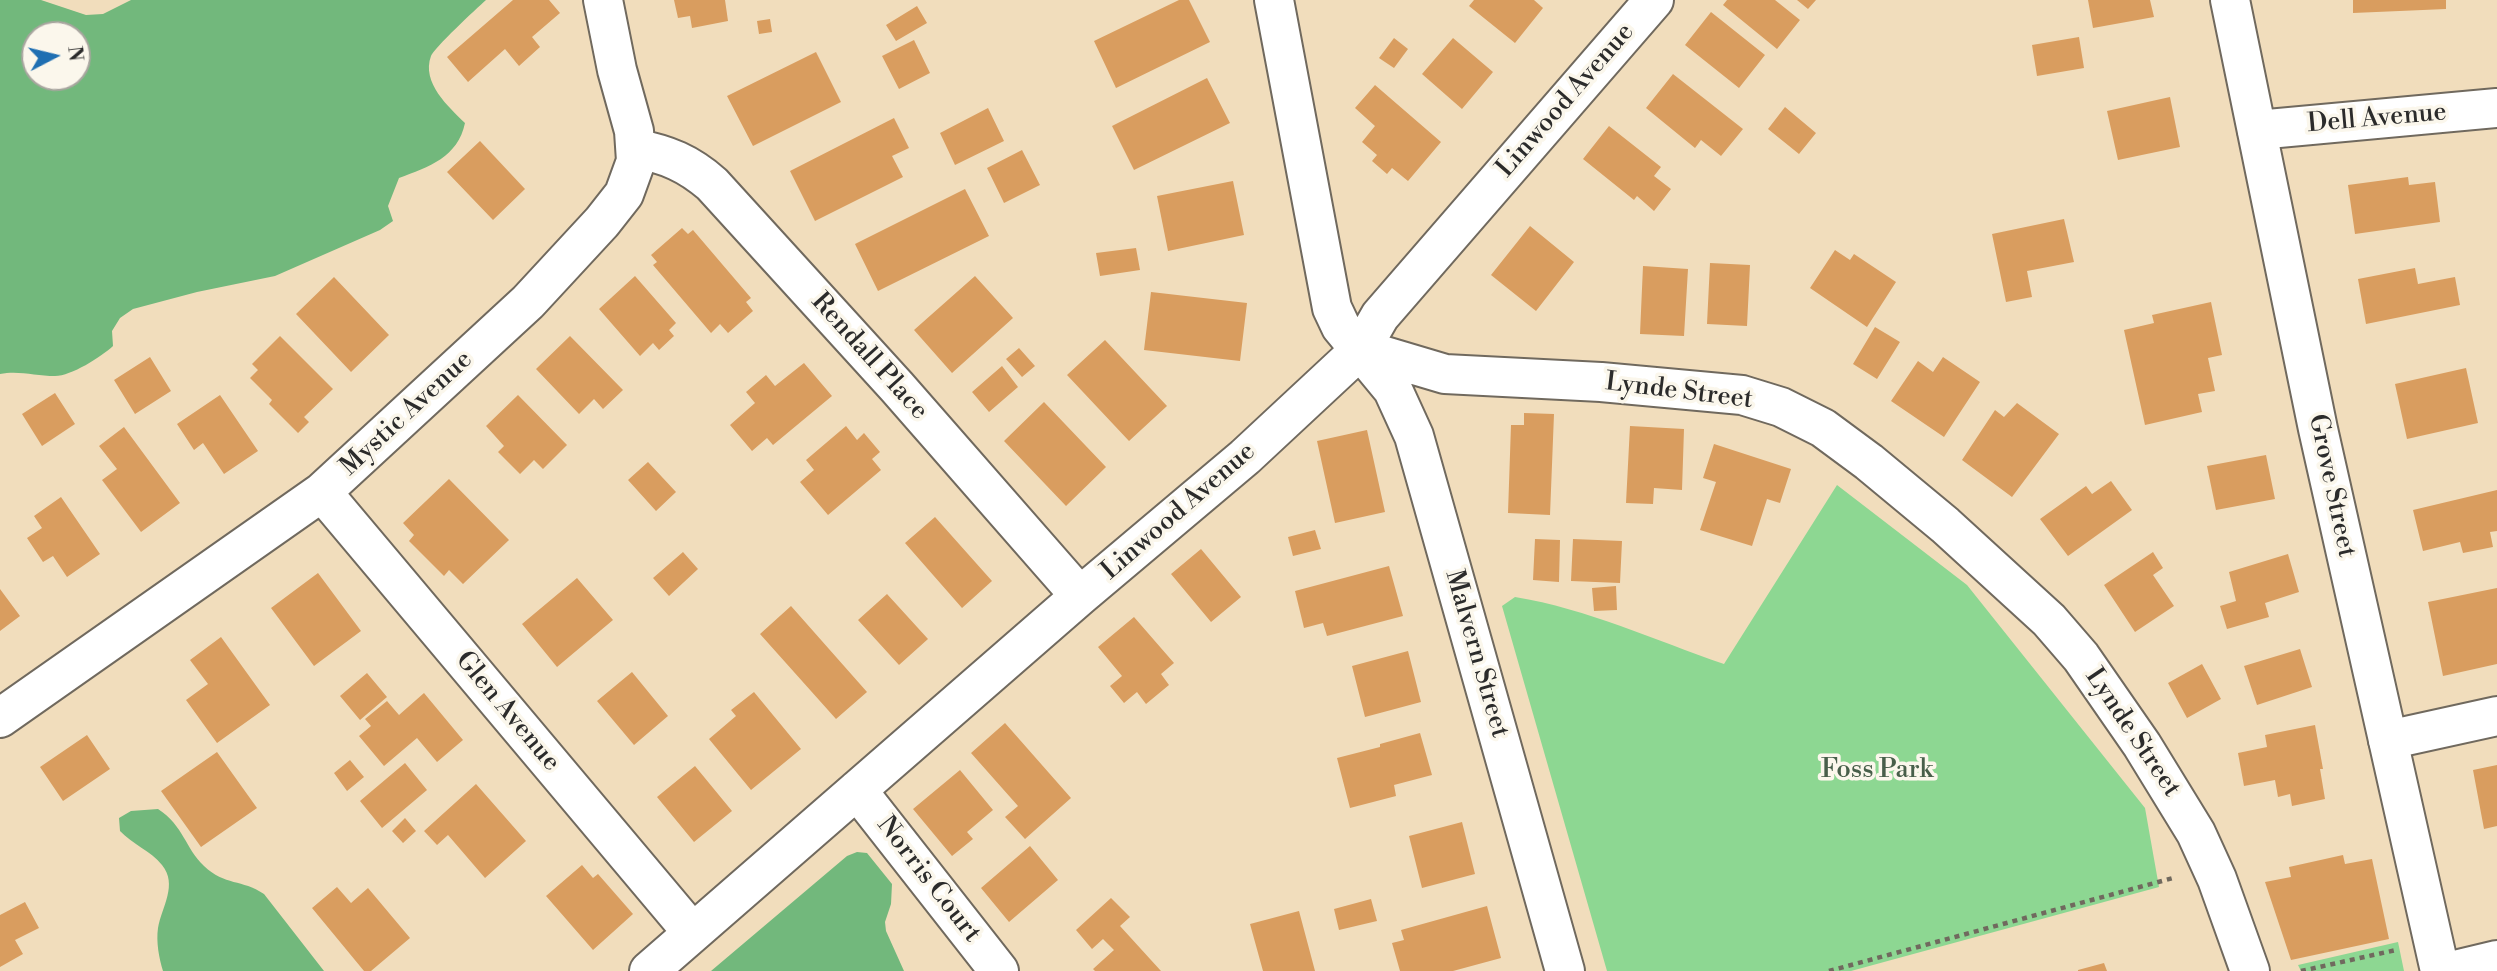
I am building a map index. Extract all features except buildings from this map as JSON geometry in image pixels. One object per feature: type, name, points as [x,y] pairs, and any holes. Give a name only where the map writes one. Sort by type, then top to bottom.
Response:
[{"type":"street","name":"Mystic Avenue","points":[[0,718],[322,492],[528,302],[603,222],[629,184],[636,161],[636,149],[603,0]]},
{"type":"street","points":[[1274,0],[1326,288],[1341,327],[1361,349]]},
{"type":"street","name":"Linwood Avenue","points":[[649,971],[1080,596],[1245,457],[1361,349],[1380,316],[1654,0]]},
{"type":"street","name":"Grove Street","points":[[2230,0],[2318,429],[2440,971]]},
{"type":"street","name":"Dell Avenue","points":[[2257,130],[2497,108]]},
{"type":"street","name":"Rendall Place","points":[[636,149],[661,153],[679,160],[712,184],[897,387],[1080,596]]},
{"type":"street","name":"Lynde Street","points":[[1361,349],[1445,374],[1601,382],[1742,395],[1781,407],[1823,428],[1870,461],[1955,533],[2014,586],[2073,648],[2113,700],[2173,792],[2212,868],[2250,971]]},
{"type":"street","name":"Malvern Street","points":[[1361,349],[1393,390],[1414,436],[1565,971]]},
{"type":"street","name":"Glen Avenue","points":[[322,492],[692,932]]},
{"type":"street","points":[[2388,740],[2497,716]]},
{"type":"street","name":"Norris Court","points":[[857,790],[999,971]]},
{"type":"street","points":[[2451,971],[2497,960]]},
{"type":"path","points":[[1829,971],[2212,868]]},
{"type":"path","points":[[2301,971],[2407,948]]},
{"type":"green space","points":[[0,0],[41,0],[86,15],[103,14],[131,0],[486,0],[439,45],[431,56],[429,66],[430,76],[438,94],[465,123],[461,135],[441,159],[399,178],[388,206],[393,221],[380,230],[275,276],[133,309],[120,318],[112,331],[113,346],[69,373],[55,376],[0,374]]},
{"type":"green space","name":"Foss Park","points":[[1837,485],[1967,585],[2145,808],[2159,887],[1851,971],[1607,971],[1502,606],[1515,597],[1569,609],[1724,664]]},
{"type":"green space","points":[[158,809],[179,830],[204,866],[219,877],[264,894],[324,971],[163,971],[157,933],[168,896],[167,873],[158,860],[120,831],[119,818],[131,811]]},
{"type":"green space","points":[[857,852],[867,853],[892,884],[891,904],[885,922],[886,931],[904,971],[711,971],[847,856]]},
{"type":"green space","points":[[2398,942],[2404,971],[2301,971],[2298,965]]}]
